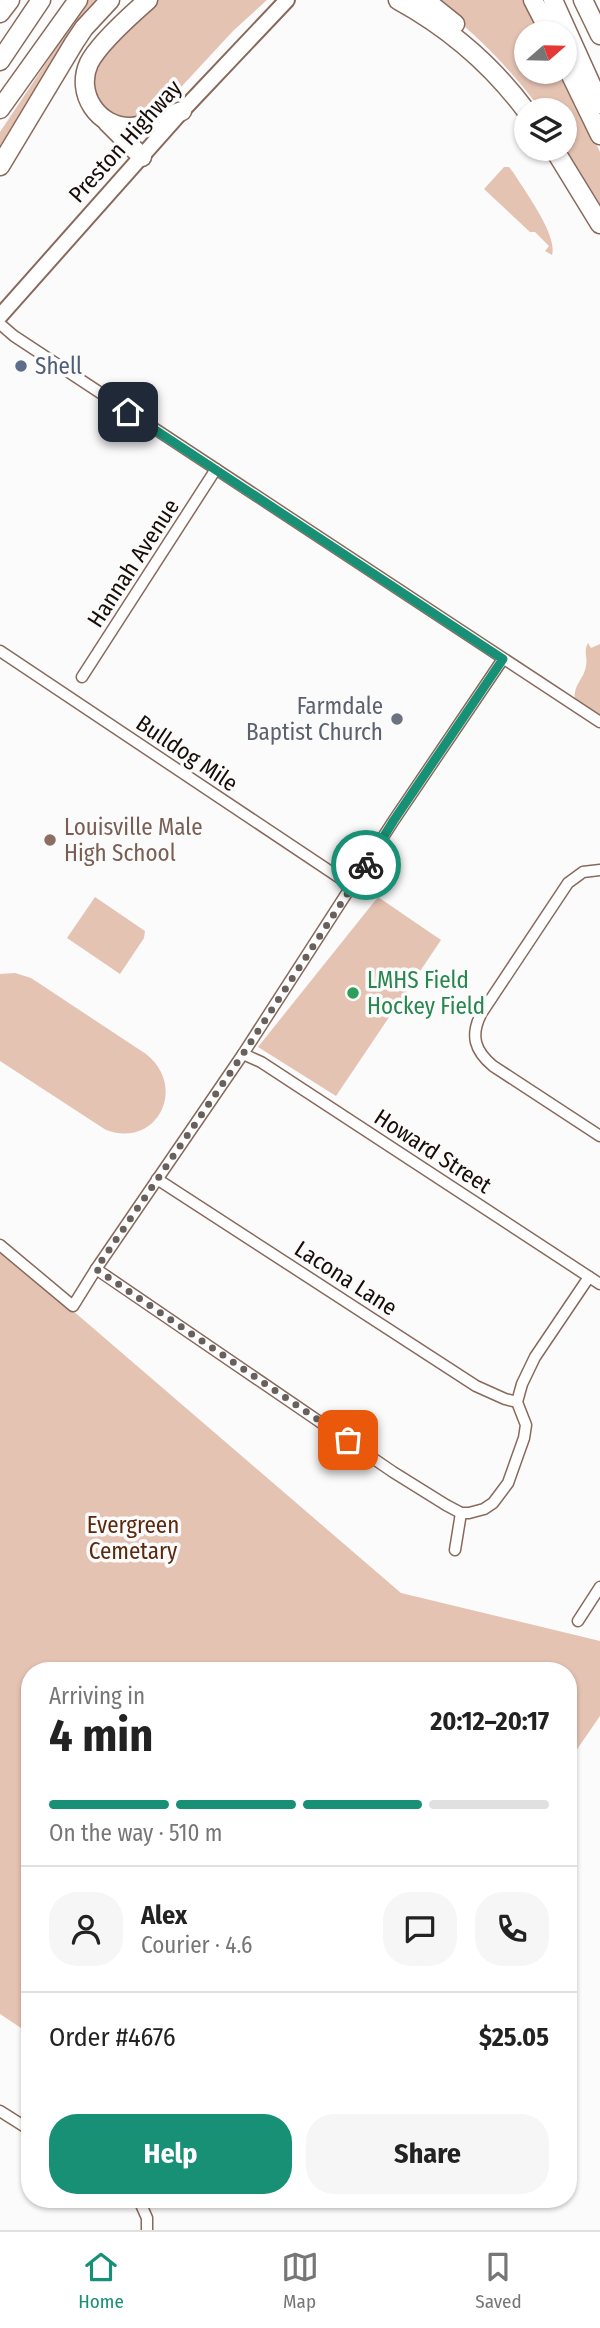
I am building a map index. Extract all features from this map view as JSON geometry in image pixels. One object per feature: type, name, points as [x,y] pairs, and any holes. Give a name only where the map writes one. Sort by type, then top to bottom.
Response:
[{"type":"highway","points":[[0,13],[9,0]]},
{"type":"highway","points":[[0,61],[41,0]]},
{"type":"highway","points":[[0,109],[78,0]]},
{"type":"highway","points":[[0,166],[74,43],[110,0]]},
{"type":"highway","points":[[142,157],[94,110],[87,97],[85,80],[89,64],[97,51],[148,0]]},
{"type":"highway","points":[[398,0],[463,44],[515,98]]},
{"type":"highway","points":[[425,0],[486,52],[526,98]]},
{"type":"highway","points":[[533,0],[544,21]]},
{"type":"highway","points":[[552,0],[600,104]]},
{"type":"highway","points":[[583,0],[598,31]]},
{"type":"highway","points":[[591,0],[598,31]]},
{"type":"highway","points":[[575,84],[600,135]]},
{"type":"highway","points":[[107,122],[132,127],[182,111]]},
{"type":"highway","points":[[561,161],[600,224]]},
{"type":"main road","name":"Preston Highway","points":[[0,316],[182,111],[287,0]]},
{"type":"street","points":[[0,324],[14,336],[600,722]]},
{"type":"street","name":"Hannah Avenue","points":[[82,677],[216,469]]},
{"type":"street","name":"Bulldog Mile","points":[[0,651],[352,886]]},
{"type":"street","points":[[0,1245],[73,1306],[503,659]]},
{"type":"street","points":[[600,870],[583,872],[568,883],[481,1014],[474,1037],[480,1053],[493,1066],[600,1136]]},
{"type":"street","name":"Howard Street","points":[[243,1054],[261,1062],[365,1129],[600,1284]]},
{"type":"street","name":"Lacona Lane","points":[[158,1179],[476,1386],[517,1402]]},
{"type":"street","points":[[96,1269],[382,1464],[461,1513],[476,1512],[493,1503],[508,1483],[518,1460],[526,1425],[517,1402],[528,1369],[589,1277]]},
{"type":"street","points":[[455,1550],[461,1513]]},
{"type":"street","points":[[578,1621],[600,1587]]},
{"type":"street","points":[[0,2111],[21,2124]]},
{"type":"street","points":[[143,2208],[147,2217],[146,2230]]},
{"type":"green space","points":[[88,0],[102,0],[0,157],[0,132]]},
{"type":"green space","points":[[155,0],[267,0],[233,31],[158,112],[128,120],[106,112],[93,92],[95,64]]},
{"type":"green space","points":[[433,0],[527,0],[537,21],[514,21],[514,77],[463,25]]},
{"type":"green space","points":[[520,84],[568,84],[574,98],[531,98]]},
{"type":"green space","points":[[577,104],[600,152],[600,206],[573,161],[577,161]]},
{"type":"green space","points":[[504,167],[509,167],[513,172],[539,213],[550,236],[552,255],[545,251],[549,246],[535,232],[530,232],[484,189]]},
{"type":"green space","points":[[588,643],[591,648],[600,644],[600,716],[575,699],[586,666]]},
{"type":"green space","points":[[95,897],[145,931],[144,938],[120,974],[67,938]]},
{"type":"green space","name":"LMHS Field Hockey Field","points":[[378,897],[441,940],[336,1096],[258,1047]]},
{"type":"green space","points":[[15,973],[31,978],[146,1054],[165,1082],[165,1098],[161,1112],[152,1123],[140,1131],[124,1134],[106,1130],[0,1061],[0,974]]},
{"type":"green space","name":"Evergreen Cemetary","points":[[0,1248],[401,1593],[600,1641],[600,1716],[577,1749],[577,1662],[21,1662],[21,2028],[0,2014]]},
{"type":"way so far","points":[[348,1440],[96,1269],[243,1054],[366,865]]},
{"type":"place","name":"Shell","points":[[21,366]]},
{"type":"place","name":"Farmdale Baptist Church","points":[[397,719]]},
{"type":"place","name":"Louisville Male High School","points":[[50,840]]},
{"type":"place","name":"LMHS Field Hockey Field","points":[[353,993]]},
{"type":"route","points":[[128,412],[503,659],[366,865]]}]
